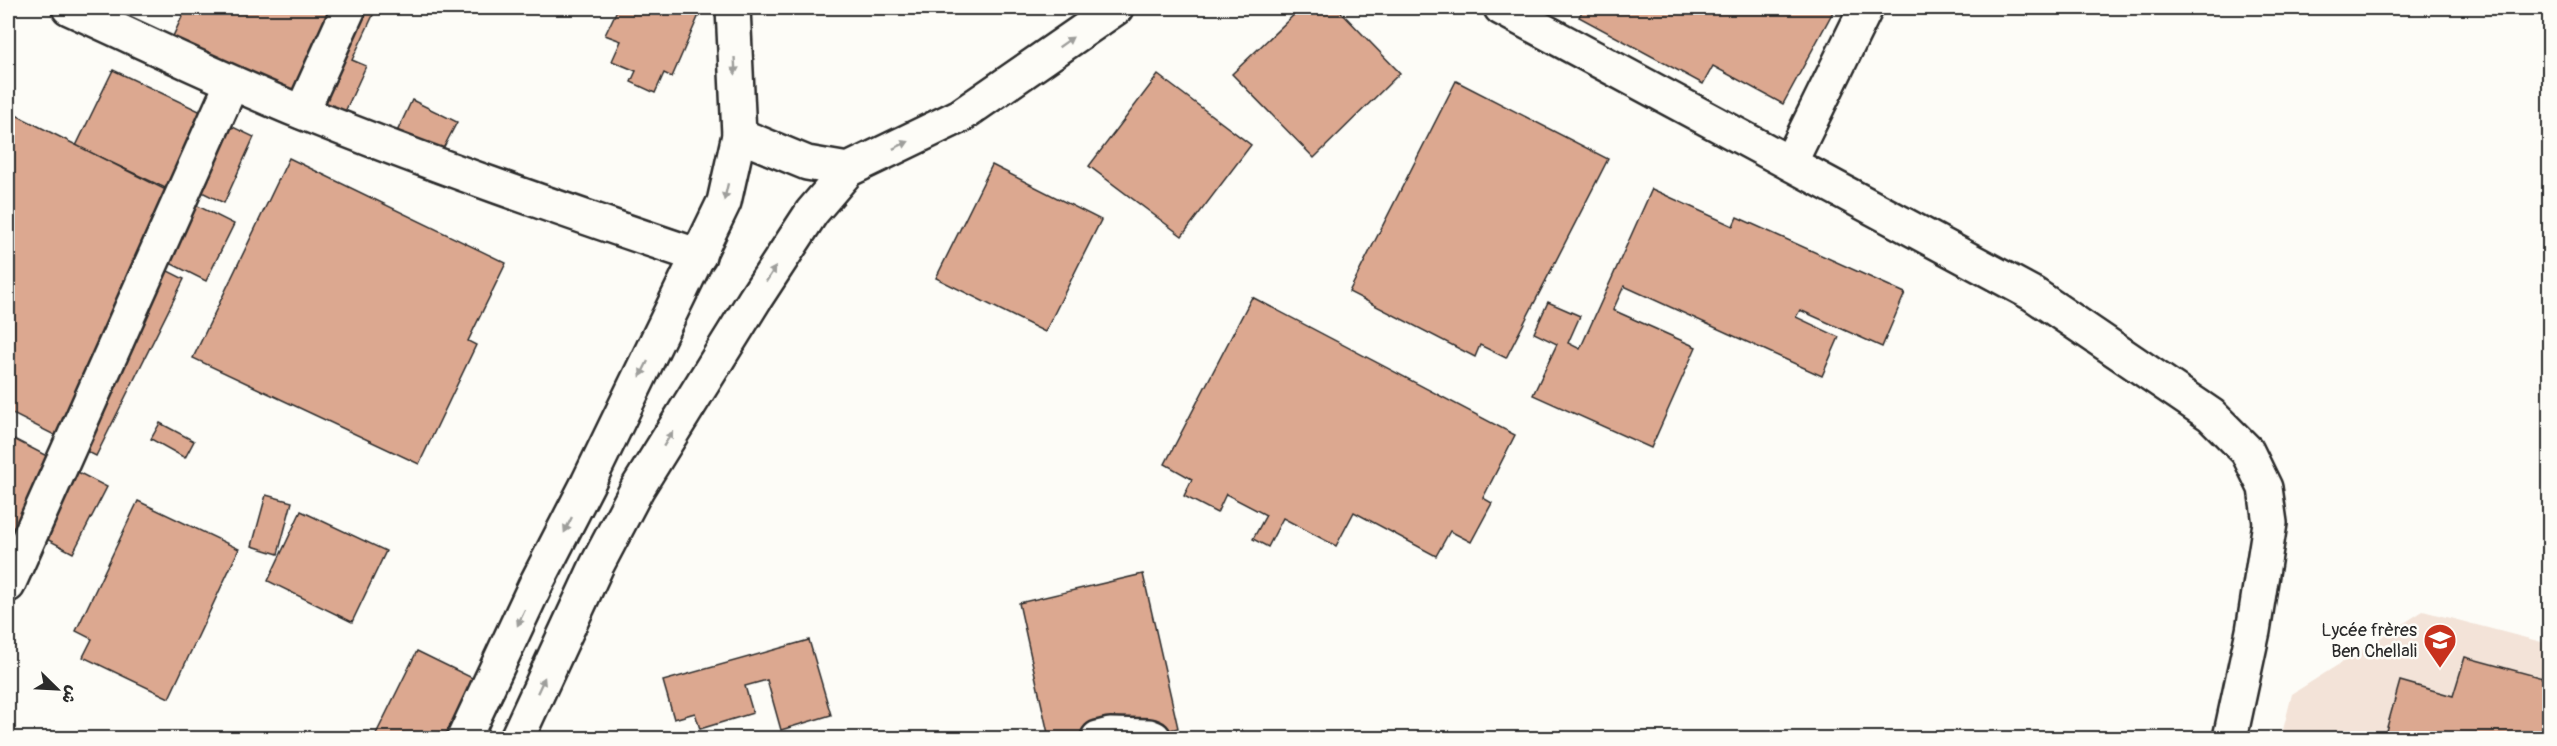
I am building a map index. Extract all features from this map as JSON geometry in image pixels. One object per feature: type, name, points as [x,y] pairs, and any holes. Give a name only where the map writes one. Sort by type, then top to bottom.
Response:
[{"type":"street","points":[[69,8],[232,83],[302,112],[488,184],[699,256]]},
{"type":"street","points":[[302,112],[349,8]]},
{"type":"street","points":[[468,737],[542,575],[724,202],[739,135],[733,8]]},
{"type":"street","points":[[517,738],[597,565],[637,489],[812,212],[848,170],[960,116],[1116,8]]},
{"type":"street","points":[[1501,8],[2032,294],[2211,415],[2247,450],[2265,488],[2270,523],[2253,631],[2230,738]]},
{"type":"street","points":[[1790,163],[1866,8]]},
{"type":"street","points":[[8,585],[232,83]]},
{"type":"street","points":[[739,135],[807,163],[848,170]]},
{"type":"street","points":[[542,575],[581,602]]},
{"type":"street","points":[[1098,738],[1110,735],[1154,738]]},
{"type":"shaded area","name":"Lycée frères Ben Chellali","points":[[2423,611],[2549,644],[2549,738],[2281,738],[2292,694]]},
{"type":"building","points":[[186,8],[368,8],[375,11],[352,60],[366,66],[344,114],[266,79],[262,86],[170,43]]},
{"type":"building","points":[[618,8],[702,8],[672,77],[664,73],[655,93],[631,82],[636,71],[612,61],[621,41],[605,35]]},
{"type":"building","points":[[1301,8],[1337,8],[1400,73],[1314,158],[1232,74]]},
{"type":"building","points":[[1584,8],[1835,8],[1783,104],[1713,66],[1703,84],[1579,17]]},
{"type":"building","points":[[113,70],[254,137],[224,203],[200,191],[195,202],[76,146]]},
{"type":"building","points":[[1158,75],[1251,145],[1182,236],[1089,166]]},
{"type":"building","points":[[1456,81],[1608,159],[1506,358],[1480,345],[1475,357],[1349,292]]},
{"type":"building","points":[[412,100],[457,122],[438,158],[395,136]]},
{"type":"building","points":[[8,111],[234,224],[206,281],[156,256],[152,263],[184,279],[96,456],[9,412],[8,416]]},
{"type":"building","points":[[289,158],[506,263],[468,341],[476,345],[419,464],[193,358]]},
{"type":"building","points":[[992,165],[1101,220],[1045,332],[936,278]]},
{"type":"building","points":[[1652,189],[1733,226],[1737,217],[1905,293],[1882,347],[1800,310],[1796,317],[1839,337],[1822,376],[1624,286],[1613,310],[1696,347],[1651,448],[1533,395],[1557,344],[1534,333],[1548,302],[1580,316],[1568,343],[1580,349]]},
{"type":"building","points":[[1252,297],[1515,435],[1483,498],[1492,503],[1471,542],[1450,531],[1436,556],[1354,512],[1336,546],[1283,518],[1268,547],[1253,539],[1266,515],[1226,494],[1217,513],[1184,496],[1192,479],[1165,464]]},
{"type":"building","points":[[160,423],[194,441],[185,458],[151,439]]},
{"type":"building","points":[[8,436],[107,487],[73,553],[28,529],[8,570]]},
{"type":"building","points":[[266,495],[292,502],[278,554],[252,546]]},
{"type":"building","points":[[138,501],[239,549],[169,698],[83,657],[92,639],[76,631]]},
{"type":"building","points":[[301,511],[386,551],[352,622],[268,581]]},
{"type":"building","points":[[1143,574],[1178,728],[1135,738],[1049,738],[1019,603]]},
{"type":"building","points":[[809,640],[831,715],[781,730],[767,680],[745,686],[753,713],[700,729],[695,713],[674,719],[663,681]]},
{"type":"building","points":[[417,651],[505,694],[483,738],[374,738]]},
{"type":"building","points":[[2465,657],[2550,680],[2550,738],[2384,738],[2400,681],[2453,696]]},
{"type":"place","name":"Lycée frères Ben Chellali","points":[[2440,669]]}]
